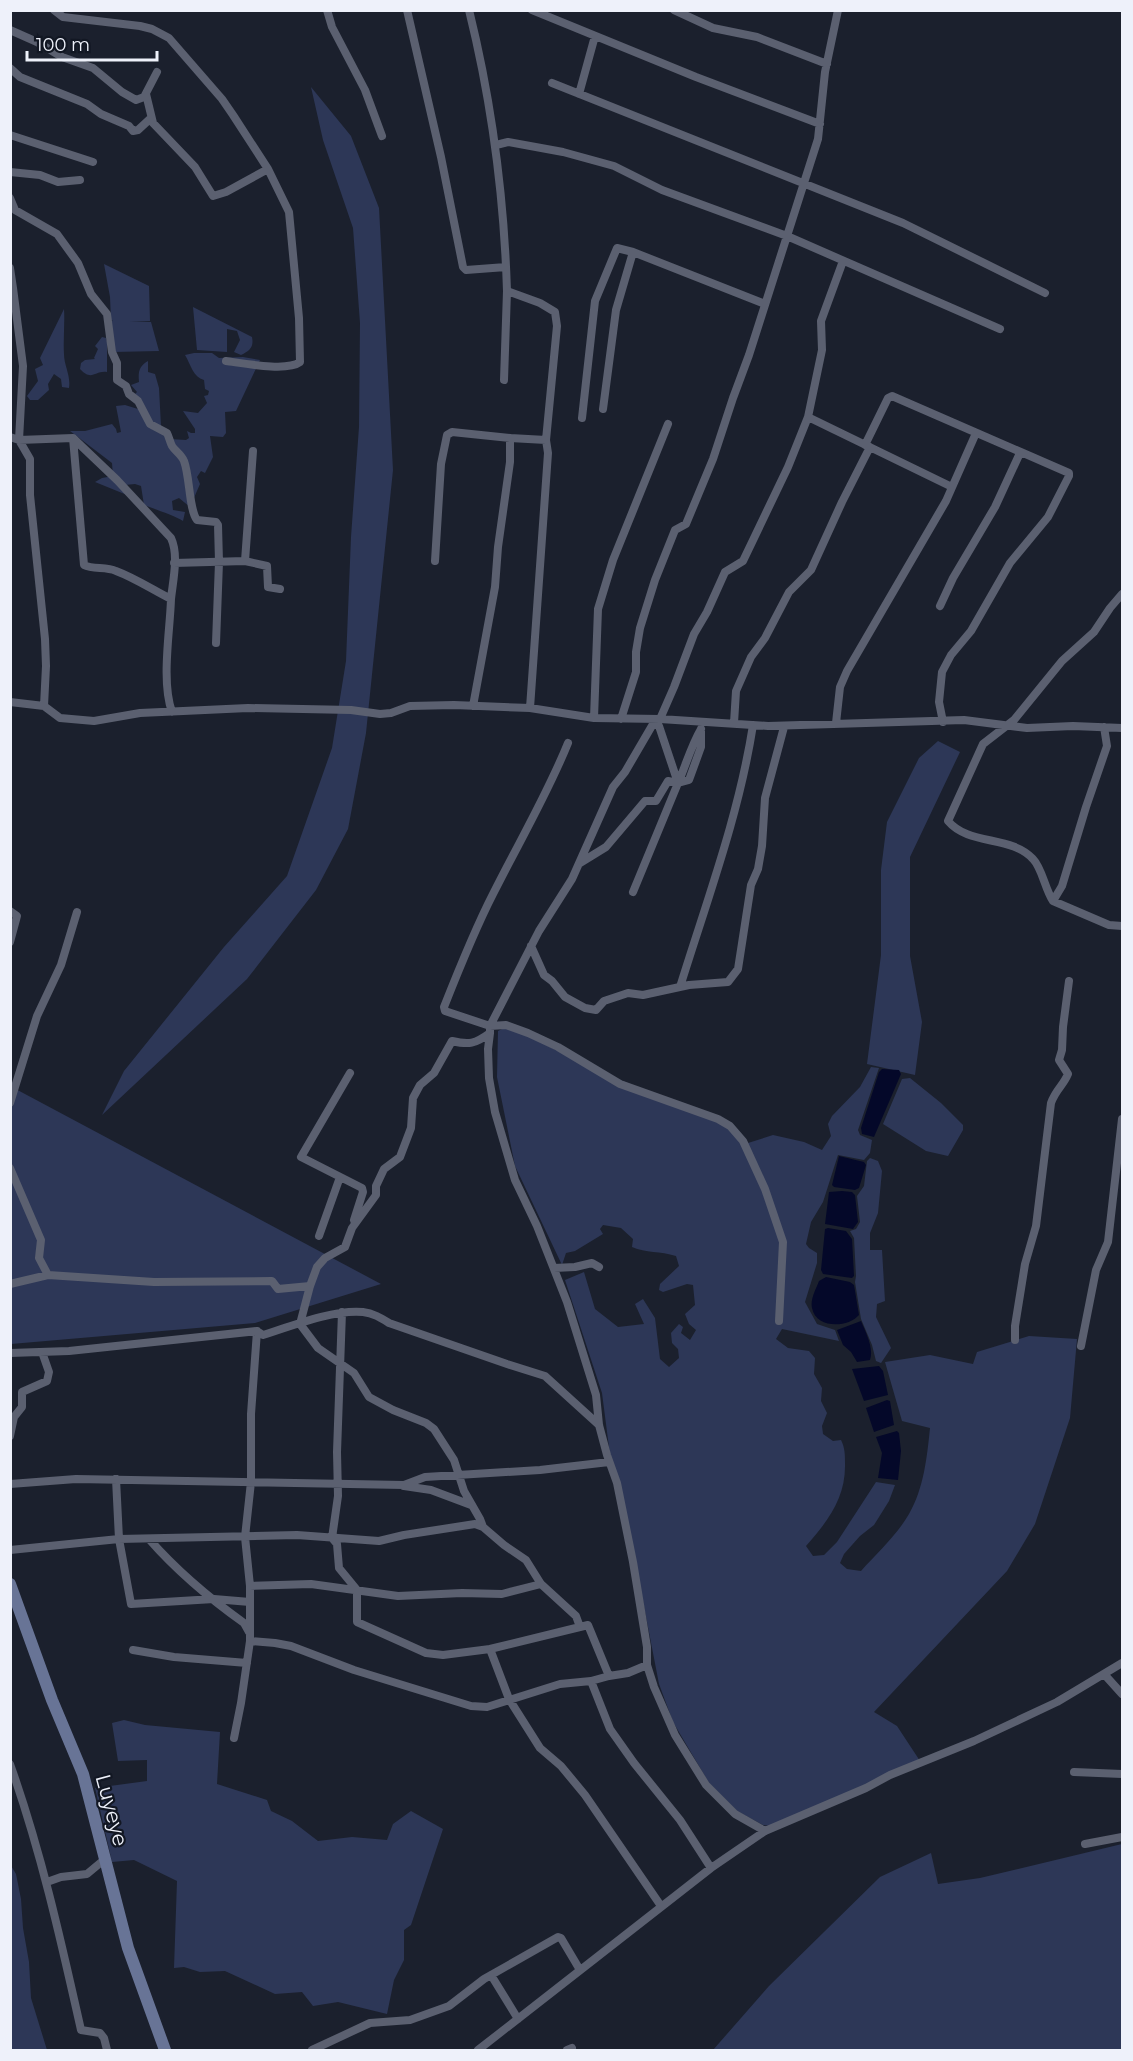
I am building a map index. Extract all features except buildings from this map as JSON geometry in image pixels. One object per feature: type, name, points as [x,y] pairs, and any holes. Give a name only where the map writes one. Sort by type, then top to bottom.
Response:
[{"type":"street","points":[[54,10],[63,17],[150,28],[169,38],[222,99],[268,168],[289,213],[300,362],[296,365],[268,366],[226,361]]},
{"type":"street","points":[[327,10],[332,27],[365,90],[382,136]]},
{"type":"street","points":[[407,10],[446,177],[463,267],[466,270],[506,267]]},
{"type":"street","points":[[468,10],[479,53],[496,145],[507,291],[504,380]]},
{"type":"street","points":[[532,10],[820,124]]},
{"type":"street","points":[[674,10],[713,28],[758,37],[826,64]]},
{"type":"street","points":[[621,719],[636,672],[636,652],[640,628],[655,579],[675,530],[686,524],[704,482],[787,236],[820,124],[826,64],[838,10]]},
{"type":"street","points":[[10,30],[62,57],[93,68],[128,96],[139,100],[146,94],[157,72]]},
{"type":"street","points":[[579,94],[595,36]]},
{"type":"street","points":[[10,68],[20,77],[87,104],[101,114],[129,126],[133,131],[138,130],[151,118]]},
{"type":"street","points":[[552,83],[903,223],[1045,292]]},
{"type":"street","points":[[146,94],[151,118],[158,129],[195,167],[213,196],[226,192],[268,168]]},
{"type":"street","points":[[10,135],[93,162]]},
{"type":"street","points":[[496,145],[508,142],[601,162],[632,174],[662,190],[787,236],[1000,329]]},
{"type":"street","points":[[10,172],[40,174],[58,182],[80,180]]},
{"type":"street","points":[[10,198],[15,210],[57,234],[78,263],[91,294],[107,314],[112,352],[117,363],[117,380],[126,386],[150,424],[167,433],[172,447],[184,461],[194,517],[197,520],[216,522],[218,525],[216,644]]},
{"type":"street","points":[[582,418],[595,302],[616,248],[633,252],[765,304]]},
{"type":"street","points":[[603,410],[616,310],[633,252]]},
{"type":"street","points":[[352,1228],[376,1195],[376,1186],[384,1169],[402,1154],[411,1128],[413,1098],[420,1085],[434,1073],[452,1041],[466,1045],[482,1039],[490,1030],[531,946],[572,879],[613,787],[657,722],[674,687],[694,634],[725,572],[743,561],[780,484],[808,417],[822,350],[821,321],[843,261]]},
{"type":"street","points":[[10,267],[23,366],[20,425],[15,439]]},
{"type":"street","points":[[507,291],[540,303],[555,312],[557,326],[546,440],[548,453],[530,708]]},
{"type":"street","points":[[734,723],[736,691],[751,657],[765,638],[789,592],[811,570],[888,398],[892,396],[1020,453],[1066,470],[1069,476],[1048,518],[1010,563],[971,631],[951,655],[942,672],[939,702],[943,722]]},
{"type":"street","points":[[808,417],[952,487]]},
{"type":"street","points":[[10,424],[20,425]]},
{"type":"street","points":[[594,718],[598,609],[618,550],[668,424]]},
{"type":"street","points":[[435,561],[441,464],[447,435],[452,432],[546,440]]},
{"type":"street","points":[[836,723],[840,687],[847,671],[952,487],[976,433]]},
{"type":"street","points":[[15,439],[68,437],[74,439],[117,480],[171,538],[174,563],[167,664],[169,703],[172,712]]},
{"type":"street","points":[[473,706],[495,586],[510,462],[510,438]]},
{"type":"street","points":[[15,439],[30,459],[30,495],[45,639],[44,706]]},
{"type":"street","points":[[74,439],[84,565],[115,570],[171,599]]},
{"type":"street","points":[[245,561],[253,451]]},
{"type":"street","points":[[940,606],[953,578],[995,507],[1020,453]]},
{"type":"street","points":[[174,563],[245,561],[267,566],[268,587],[280,589]]},
{"type":"street","points":[[1122,594],[1094,632],[1062,661],[1009,725],[983,744],[948,821],[962,832],[1026,852],[1035,860],[1053,901],[1109,925],[1122,926]]},
{"type":"street","points":[[10,702],[44,706],[60,718],[94,721],[141,713],[284,709],[351,710],[380,714],[391,713],[410,706],[454,705],[530,708],[594,718],[657,722],[784,726],[964,720],[1028,728],[1073,726],[1122,728]]},
{"type":"street","points":[[657,722],[678,783]]},
{"type":"street","points":[[633,892],[689,759],[693,744],[701,729],[708,722]]},
{"type":"street","points":[[680,987],[728,834],[744,774],[753,725]]},
{"type":"street","points":[[531,946],[544,975],[565,997],[585,1008],[596,1010],[604,1000],[628,993],[643,995],[680,987],[728,982],[738,969],[751,885],[758,869],[762,846],[765,798],[784,726]]},
{"type":"street","points":[[1053,901],[1062,886],[1107,747],[1104,727]]},
{"type":"street","points":[[568,742],[554,779],[481,917],[444,1007],[445,1011],[490,1030],[506,1025],[528,1033],[558,1047],[620,1084],[718,1119],[730,1126],[743,1141],[752,1159],[783,1242],[779,1320]]},
{"type":"street","points":[[579,864],[606,847],[645,801],[656,801],[668,781],[678,783]]},
{"type":"street","points":[[10,911],[17,916],[10,942]]},
{"type":"street","points":[[10,1103],[37,1016],[61,965],[77,912]]},
{"type":"street","points":[[1014,1340],[1025,1264],[1036,1226],[1051,1103],[1055,1091],[1063,1084],[1068,1074],[1059,1060],[1069,981]]},
{"type":"street","points":[[490,1030],[489,1078],[495,1112],[515,1180],[567,1302],[596,1395],[599,1425],[617,1483],[633,1562],[647,1647],[647,1665],[675,1735],[706,1785],[735,1814],[765,1831]]},
{"type":"street","points":[[350,1074],[301,1156],[360,1186],[363,1190],[343,1249],[320,1263],[310,1286],[300,1324],[314,1344],[358,1378],[369,1397],[431,1426],[454,1460],[464,1491],[483,1527]]},
{"type":"street","points":[[1081,1346],[1096,1270],[1108,1242],[1122,1119]]},
{"type":"street","points":[[10,1168],[41,1240],[39,1258],[48,1275]]},
{"type":"street","points":[[319,1236],[340,1177]]},
{"type":"street","points":[[554,1268],[592,1263],[599,1267]]},
{"type":"street","points":[[10,1284],[48,1275],[154,1282],[272,1281],[278,1289],[310,1286]]},
{"type":"street","points":[[10,1353],[79,1350],[256,1331],[263,1335],[342,1312],[371,1313],[389,1323],[545,1376],[599,1425]]},
{"type":"street","points":[[342,1312],[339,1364],[338,1496],[332,1538],[337,1544],[339,1568],[357,1590],[357,1622],[426,1653],[443,1655],[490,1649],[588,1625],[609,1676]]},
{"type":"street","points":[[234,1738],[250,1637],[250,1587],[245,1537],[251,1482],[251,1414],[256,1331]]},
{"type":"street","points":[[10,1436],[14,1417],[21,1407],[22,1392],[47,1381],[49,1372],[42,1352]]},
{"type":"street","points":[[404,1485],[425,1477],[540,1470],[609,1462]]},
{"type":"street","points":[[10,1484],[76,1479],[116,1479],[404,1485],[431,1490],[471,1506]]},
{"type":"street","points":[[116,1479],[119,1539],[131,1604],[214,1599],[250,1602]]},
{"type":"street","points":[[10,1550],[119,1539],[297,1535],[379,1541],[475,1524],[483,1527],[526,1560],[541,1584],[576,1616],[580,1627]]},
{"type":"street","points":[[149,1539],[170,1563],[244,1623],[250,1637]]},
{"type":"street","name":"Luyeye","points":[[10,1584],[52,1700],[83,1774],[128,1948],[165,2050]]},
{"type":"street","points":[[250,1587],[311,1584],[398,1596],[502,1594],[541,1584]]},
{"type":"street","points":[[250,1637],[291,1646],[354,1670],[471,1706],[487,1707],[560,1684],[591,1681],[628,1673],[647,1665]]},
{"type":"street","points":[[490,1649],[509,1699],[540,1748],[561,1766],[585,1796],[661,1906]]},
{"type":"street","points":[[133,1650],[174,1657],[247,1663]]},
{"type":"street","points":[[478,2050],[661,1906],[765,1831],[866,1788],[890,1775],[974,1741],[1058,1702],[1122,1663]]},
{"type":"street","points":[[1104,1674],[1122,1694]]},
{"type":"street","points":[[591,1681],[610,1729],[680,1820],[711,1868]]},
{"type":"street","points":[[10,1764],[29,1818],[47,1882],[81,2030],[100,2033],[104,2038],[106,2050]]},
{"type":"street","points":[[1074,1772],[1122,1774]]},
{"type":"street","points":[[1085,1844],[1122,1837]]},
{"type":"street","points":[[47,1882],[61,1877],[87,1874],[105,1859]]},
{"type":"street","points":[[312,2050],[370,2023],[410,2019],[432,2013],[454,2002],[491,1975],[558,1937],[561,1938],[580,1970]]},
{"type":"street","points":[[491,1975],[518,2019]]},
{"type":"shaded area","points":[[311,87],[351,136],[379,208],[393,470],[366,733],[348,829],[316,890],[247,979],[102,1115],[124,1071],[224,947],[287,876],[332,748],[346,661],[351,537],[359,427],[360,323],[353,228],[323,140]]},
{"type":"shaded area","points":[[104,264],[149,286],[150,321],[130,321],[151,322],[159,351],[113,352],[111,321],[113,320],[111,320],[110,297]]},
{"type":"shaded area","points":[[193,307],[252,337],[251,348],[241,355],[234,352],[240,340],[237,331],[227,329],[227,352],[197,350]]},
{"type":"shaded area","points":[[64,309],[64,354],[69,388],[62,387],[61,379],[54,374],[48,384],[49,390],[38,400],[30,400],[27,396],[38,381],[35,369],[43,365],[40,358]]},
{"type":"shaded area","points":[[102,337],[107,341],[107,372],[88,375],[80,369],[81,363],[95,359],[98,349],[95,346]]},
{"type":"shaded area","points":[[212,353],[219,358],[243,357],[260,360],[236,411],[225,412],[226,433],[223,437],[210,436],[213,457],[205,473],[201,471],[197,477],[200,484],[190,507],[179,498],[172,501],[173,510],[185,512],[183,521],[144,505],[141,486],[125,485],[127,495],[95,482],[113,476],[112,463],[70,431],[85,431],[112,424],[117,433],[121,432],[116,406],[125,405],[138,409],[134,395],[137,392],[131,385],[139,382],[140,370],[148,361],[148,372],[155,374],[159,388],[161,426],[169,439],[186,440],[189,438],[187,431],[195,433],[195,429],[183,411],[198,413],[207,403],[204,396],[208,395],[209,391],[205,389],[204,380],[195,373],[185,355]]},
{"type":"shaded area","points":[[938,741],[960,752],[910,857],[910,956],[922,1022],[915,1075],[867,1064],[881,955],[881,870],[887,822],[919,758]]},
{"type":"shaded area","points":[[508,1026],[590,1067],[717,1121],[748,1143],[773,1135],[804,1142],[822,1150],[831,1136],[828,1124],[832,1116],[860,1087],[871,1067],[879,1068],[858,1130],[860,1135],[872,1140],[870,1153],[864,1160],[838,1155],[823,1202],[811,1222],[806,1244],[817,1253],[817,1263],[805,1302],[817,1324],[835,1330],[839,1341],[782,1329],[776,1339],[788,1348],[809,1351],[815,1358],[814,1374],[822,1388],[821,1401],[827,1413],[822,1426],[823,1434],[833,1441],[841,1440],[844,1449],[845,1476],[839,1498],[822,1527],[806,1546],[813,1556],[824,1555],[837,1542],[876,1482],[895,1485],[889,1501],[874,1525],[860,1536],[844,1554],[840,1563],[847,1569],[861,1571],[899,1529],[918,1494],[926,1461],[930,1428],[902,1421],[885,1362],[930,1355],[973,1364],[977,1352],[1029,1336],[1077,1339],[1070,1418],[1035,1524],[1007,1571],[874,1712],[897,1726],[922,1764],[779,1827],[763,1825],[737,1811],[709,1783],[673,1722],[659,1684],[620,1482],[610,1455],[602,1393],[565,1280],[584,1272],[595,1309],[618,1327],[644,1324],[635,1304],[643,1299],[655,1318],[660,1359],[669,1367],[679,1358],[678,1349],[672,1343],[671,1333],[679,1324],[683,1327],[681,1333],[690,1340],[696,1330],[689,1324],[685,1314],[695,1305],[693,1285],[687,1284],[663,1292],[659,1290],[660,1284],[679,1266],[676,1256],[632,1247],[633,1239],[621,1228],[603,1225],[600,1229],[603,1234],[575,1251],[566,1253],[562,1265],[515,1166],[497,1077],[498,1031]]},
{"type":"shaded area","points":[[882,1069],[899,1070],[901,1074],[874,1137],[862,1134],[861,1128],[879,1072]]},
{"type":"shaded area","points":[[910,1078],[941,1103],[963,1125],[963,1130],[948,1156],[926,1151],[883,1124],[902,1079]]},
{"type":"shaded area","points":[[10,1086],[381,1284],[255,1323],[11,1344]]},
{"type":"shaded area","points":[[839,1156],[864,1162],[866,1165],[859,1188],[855,1190],[832,1185]]},
{"type":"shaded area","points":[[870,1158],[878,1161],[882,1171],[878,1213],[870,1233],[870,1250],[882,1250],[885,1301],[877,1304],[876,1317],[891,1348],[881,1363],[876,1361],[861,1319],[855,1282],[854,1238],[850,1231],[856,1229],[860,1222],[857,1196],[864,1186],[867,1161]]},
{"type":"shaded area","points":[[829,1192],[852,1192],[855,1195],[858,1222],[853,1229],[825,1224]]},
{"type":"shaded area","points":[[825,1229],[846,1231],[852,1239],[854,1276],[852,1278],[823,1274],[821,1270]]},
{"type":"shaded area","points":[[826,1277],[854,1285],[859,1315],[854,1319],[833,1324],[819,1320],[815,1315],[812,1308],[813,1298],[819,1281]]},
{"type":"shaded area","points":[[861,1321],[869,1340],[871,1355],[870,1360],[857,1362],[843,1345],[837,1330]]},
{"type":"shaded area","points":[[879,1366],[883,1371],[888,1395],[864,1401],[852,1369]]},
{"type":"shaded area","points":[[890,1401],[894,1425],[874,1432],[866,1408]]},
{"type":"shaded area","points":[[897,1431],[901,1451],[898,1480],[878,1478],[882,1453],[876,1437]]},
{"type":"shaded area","points":[[124,1720],[145,1725],[220,1732],[217,1784],[267,1800],[271,1811],[292,1821],[318,1841],[352,1837],[387,1840],[393,1824],[411,1811],[443,1829],[411,1925],[404,1930],[404,1960],[394,1980],[387,2014],[338,2002],[313,2006],[302,1992],[275,1994],[225,1971],[200,1972],[184,1967],[174,1968],[177,1881],[134,1860],[112,1862],[95,1788],[147,1781],[147,1760],[118,1761],[112,1723]]},
{"type":"shaded area","points":[[1122,1844],[1122,2050],[713,2050],[769,1986],[880,1877],[931,1853],[938,1884],[980,1878]]},
{"type":"shaded area","points":[[10,1864],[16,1874],[21,1899],[31,1998],[47,2050],[11,2050]]}]
